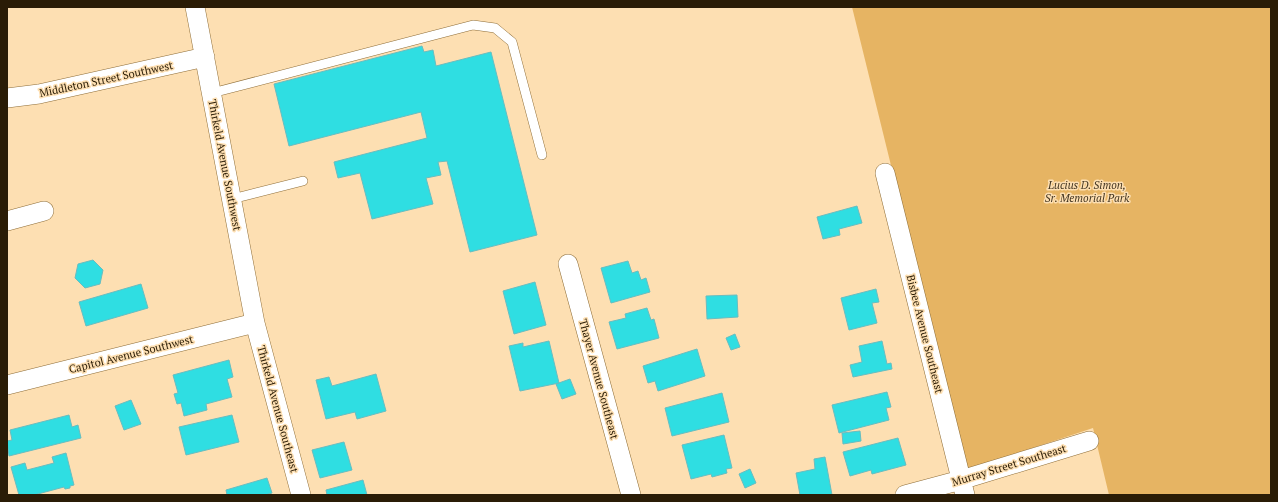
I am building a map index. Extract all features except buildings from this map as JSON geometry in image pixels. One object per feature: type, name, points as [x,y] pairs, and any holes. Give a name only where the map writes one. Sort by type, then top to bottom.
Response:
[{"type":"street","name":"Thirkeld Avenue Southwest","points":[[195,7],[255,324]]},
{"type":"street","name":"Middleton Street Southwest","points":[[7,98],[39,94],[205,57]]},
{"type":"street","name":"Bisbee Avenue Southeast","points":[[885,173],[963,487]]},
{"type":"street","points":[[7,221],[44,211]]},
{"type":"street","name":"Thayer Avenue Southeast","points":[[568,264],[631,495]]},
{"type":"street","name":"Capitol Avenue Southwest","points":[[7,385],[255,324]]},
{"type":"street","name":"Thirkeld Avenue Southeast","points":[[255,324],[301,495]]},
{"type":"street","name":"Murray Street Southeast","points":[[905,495],[963,487],[1089,441]]},
{"type":"lane","points":[[212,93],[473,25],[495,28],[512,42],[542,154]]},
{"type":"lane","points":[[232,199],[303,180]]},
{"type":"green space","name":"Lucius D. Simon, Sr. Memorial Park","points":[[852,7],[1271,7],[1271,494],[1109,495],[1093,428],[966,470]]}]
